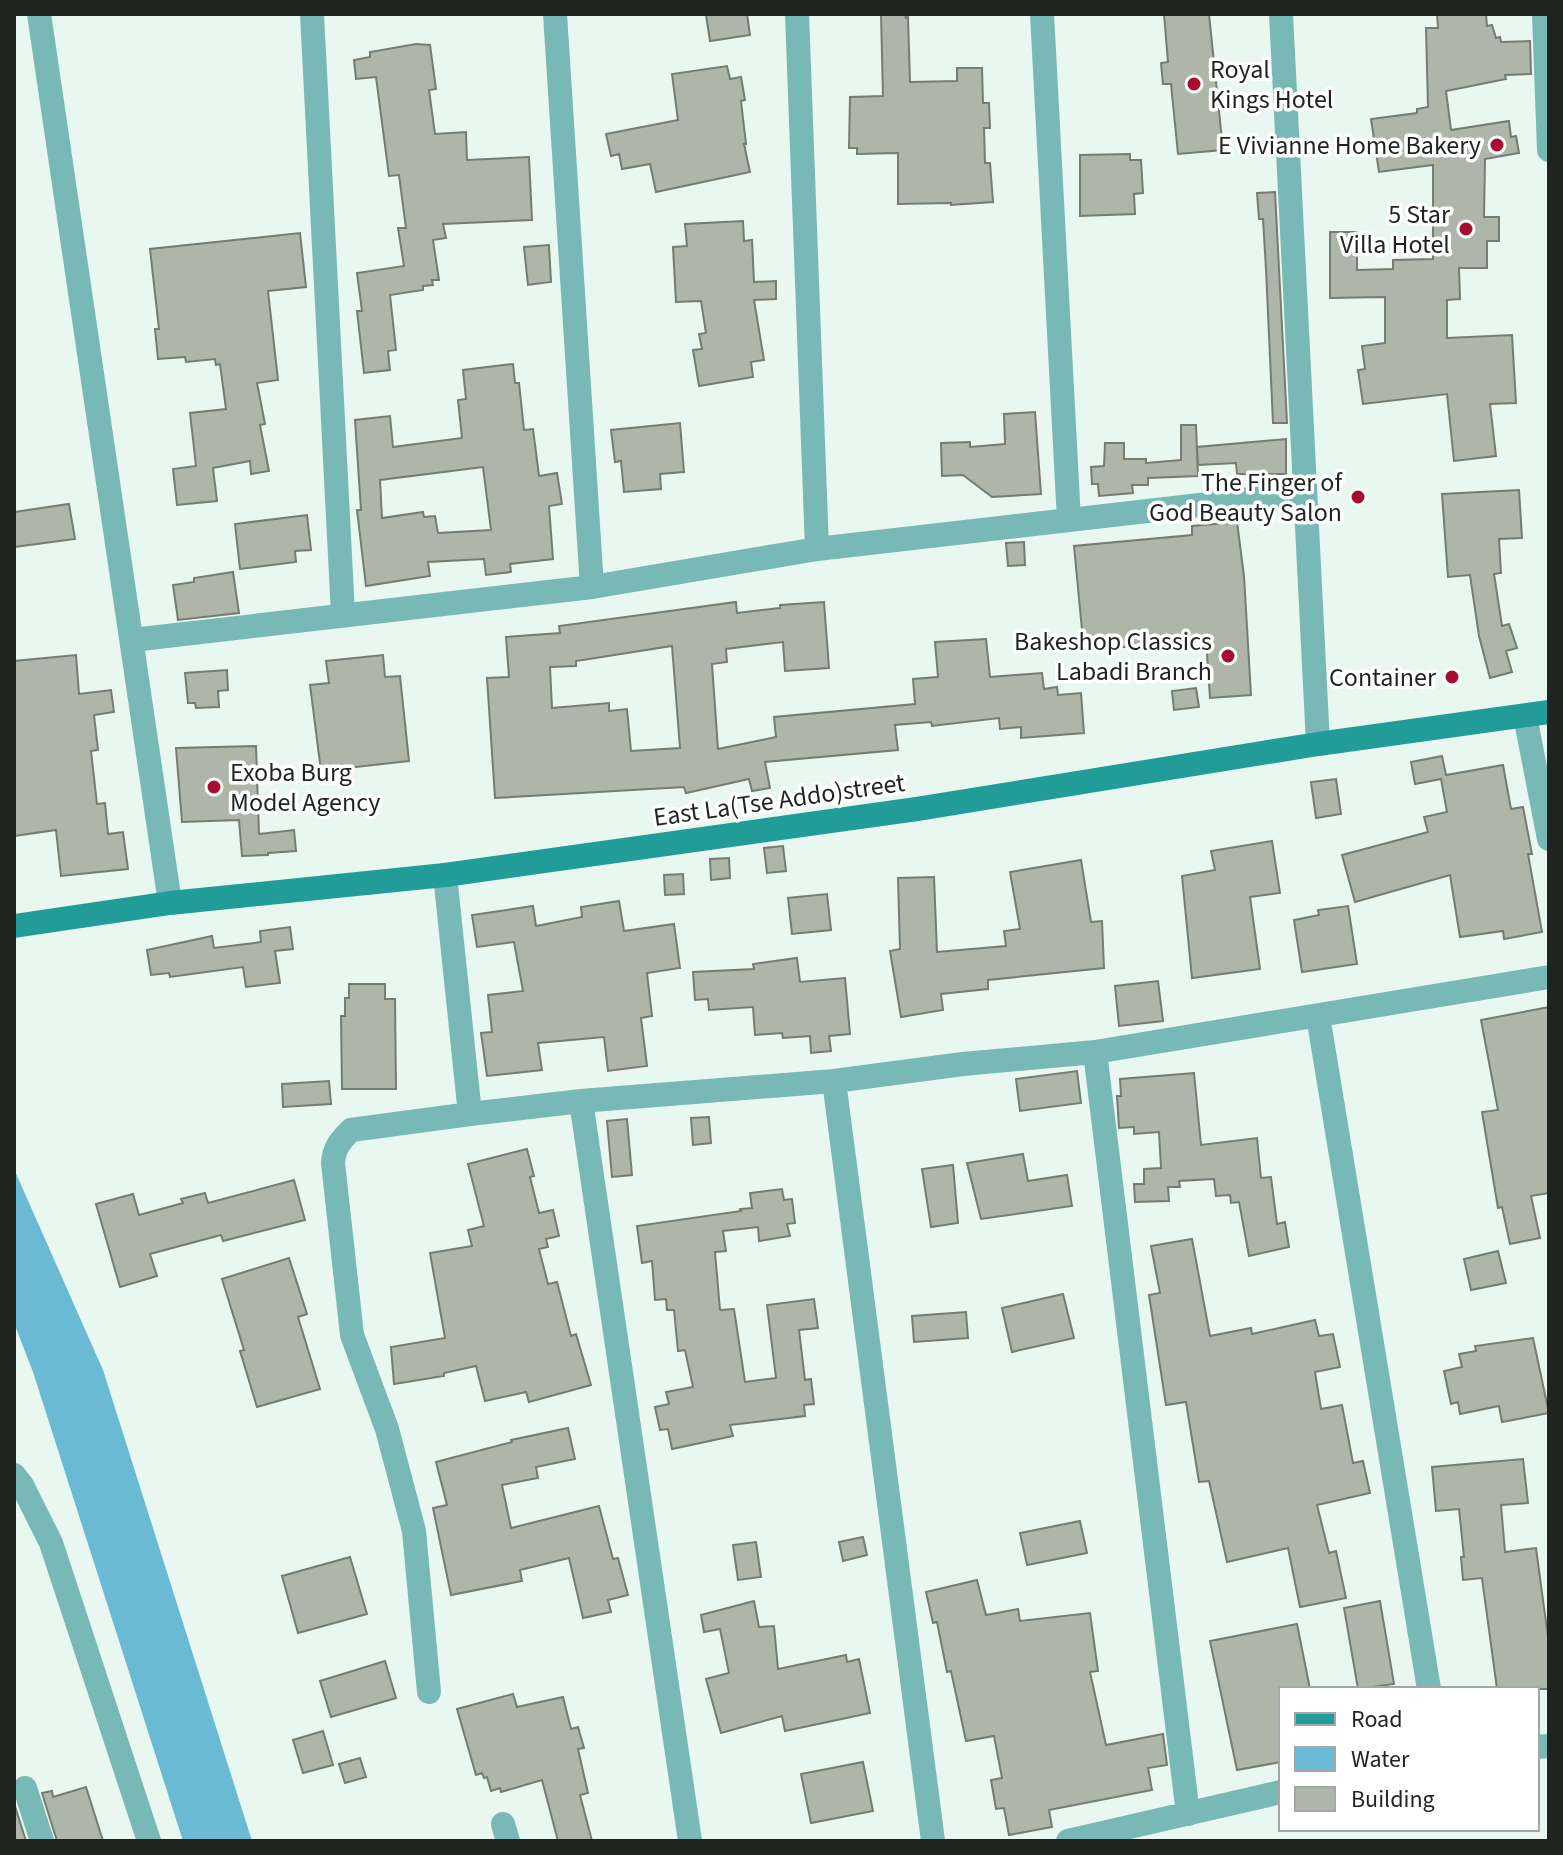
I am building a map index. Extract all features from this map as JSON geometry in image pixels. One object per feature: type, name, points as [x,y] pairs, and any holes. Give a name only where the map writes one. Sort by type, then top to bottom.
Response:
[{"type":"street","points":[[39,14],[170,903]]},
{"type":"street","points":[[312,14],[343,614]]},
{"type":"street","points":[[555,14],[592,587]]},
{"type":"street","points":[[797,14],[817,549]]},
{"type":"street","points":[[1042,14],[1069,520]]},
{"type":"street","points":[[1281,14],[1318,744]]},
{"type":"street","points":[[1544,14],[1549,150]]},
{"type":"street","points":[[132,640],[592,587],[817,549],[1304,493]]},
{"type":"street","name":"East La(Tse Addo)street","points":[[14,926],[170,903],[445,875],[917,809],[1318,744],[1549,712]]},
{"type":"street","points":[[1525,716],[1549,839]]},
{"type":"street","points":[[445,875],[470,1114]]},
{"type":"street","points":[[429,1692],[414,1531],[387,1429],[352,1335],[333,1163],[334,1150],[351,1130],[581,1101],[834,1081],[963,1064],[1095,1052],[1549,977]]},
{"type":"street","points":[[1318,1016],[1429,1687]]},
{"type":"street","points":[[1095,1052],[1188,1814]]},
{"type":"street","points":[[834,1081],[933,1841]]},
{"type":"street","points":[[581,1101],[690,1841]]},
{"type":"street","points":[[14,1475],[51,1543],[149,1841]]},
{"type":"street","points":[[25,1788],[42,1841]]},
{"type":"street","points":[[1068,1841],[1279,1792]]},
{"type":"water","points":[[14,1169],[103,1370],[252,1841],[183,1841],[33,1372],[14,1323]]},
{"type":"building","points":[[747,14],[750,35],[710,41],[706,15]]},
{"type":"building","points":[[881,14],[905,14],[908,17],[910,82],[957,81],[957,68],[982,68],[983,103],[989,103],[990,128],[984,128],[985,163],[990,163],[993,202],[898,204],[898,153],[857,154],[857,148],[849,148],[850,97],[883,96]]},
{"type":"building","name":"Royal Kings Hotel","points":[[1164,14],[1209,14],[1223,150],[1178,154],[1171,84],[1163,84],[1161,63],[1168,62]]},
{"type":"building","points":[[1437,14],[1486,14],[1487,26],[1492,25],[1496,38],[1500,37],[1501,42],[1530,41],[1531,74],[1505,75],[1506,79],[1446,91],[1451,130],[1509,121],[1511,137],[1516,136],[1519,153],[1485,159],[1484,217],[1499,217],[1499,241],[1487,241],[1487,268],[1459,268],[1460,299],[1447,300],[1447,338],[1512,335],[1516,403],[1490,404],[1496,456],[1454,461],[1447,394],[1363,404],[1358,370],[1365,369],[1362,346],[1385,343],[1385,297],[1330,298],[1330,232],[1357,232],[1357,270],[1393,269],[1393,260],[1433,259],[1433,165],[1379,172],[1371,119],[1417,113],[1417,109],[1428,107],[1426,28],[1438,28]]},
{"type":"building","points":[[416,44],[430,45],[436,89],[429,90],[435,134],[466,132],[467,160],[529,157],[532,220],[443,224],[446,238],[433,240],[439,280],[432,280],[433,285],[423,286],[423,290],[390,295],[396,350],[388,351],[390,370],[364,373],[357,311],[362,311],[357,273],[404,266],[398,228],[406,228],[399,175],[389,176],[376,77],[356,79],[354,60],[370,57],[370,52]]},
{"type":"building","points":[[727,66],[730,79],[741,77],[745,100],[741,101],[744,144],[750,172],[656,192],[650,164],[622,169],[619,154],[611,156],[606,134],[678,120],[672,74]]},
{"type":"building","points":[[1130,154],[1130,160],[1141,160],[1143,193],[1134,194],[1135,214],[1080,216],[1080,155]]},
{"type":"building","points":[[1275,192],[1287,423],[1273,423],[1263,219],[1259,219],[1257,193]]},
{"type":"building","points":[[743,221],[744,241],[752,240],[754,282],[776,281],[776,299],[754,300],[764,360],[751,362],[753,377],[699,386],[693,350],[702,349],[699,334],[706,333],[701,301],[676,302],[673,247],[687,246],[685,224]]},
{"type":"building","points":[[300,233],[306,287],[268,291],[278,380],[257,383],[265,424],[260,425],[269,471],[251,474],[250,461],[213,468],[217,501],[177,505],[173,469],[196,466],[190,413],[226,409],[220,364],[216,365],[215,359],[186,362],[185,357],[158,359],[155,329],[159,329],[150,249]]},
{"type":"building","points":[[549,245],[551,282],[528,285],[524,247]]},
{"type":"building","points":[[513,364],[515,383],[519,383],[524,430],[533,429],[539,476],[557,473],[562,504],[549,506],[553,559],[510,564],[511,572],[486,575],[484,559],[428,562],[430,576],[366,586],[357,510],[361,510],[355,420],[390,416],[393,447],[462,438],[458,400],[466,399],[463,370]],"holes":[[[483,467],[491,530],[438,533],[435,516],[424,517],[423,512],[382,518],[380,480]]]},
{"type":"building","points":[[1035,412],[1041,494],[992,497],[963,475],[942,476],[941,443],[970,442],[970,447],[1005,444],[1004,414]]},
{"type":"building","points":[[680,423],[684,472],[660,474],[661,489],[624,492],[621,461],[615,462],[611,430]]},
{"type":"building","points":[[1181,425],[1196,425],[1198,476],[1148,478],[1148,485],[1132,485],[1133,493],[1099,496],[1098,484],[1092,484],[1091,467],[1104,466],[1105,443],[1124,443],[1124,459],[1146,459],[1146,463],[1181,460]]},
{"type":"building","points":[[1286,439],[1286,474],[1237,474],[1236,463],[1198,465],[1197,447]]},
{"type":"building","points":[[1519,490],[1522,538],[1499,539],[1501,573],[1494,574],[1502,626],[1509,624],[1517,648],[1506,651],[1512,672],[1490,678],[1479,636],[1470,575],[1448,577],[1442,494]]},
{"type":"building","points":[[69,504],[75,539],[14,547],[14,512]]},
{"type":"building","points":[[307,515],[311,550],[295,551],[296,562],[240,569],[235,524]]},
{"type":"building","points":[[1237,522],[1244,576],[1251,695],[1210,698],[1206,639],[1084,651],[1074,546],[1192,535],[1192,526]]},
{"type":"building","points":[[1024,542],[1025,565],[1008,566],[1006,543]]},
{"type":"building","points":[[233,572],[239,613],[178,620],[173,585]]},
{"type":"building","points":[[736,602],[737,613],[780,608],[780,605],[824,602],[829,668],[785,671],[783,642],[726,649],[727,662],[712,664],[718,749],[776,737],[774,717],[915,704],[913,679],[938,677],[935,642],[986,639],[990,677],[1042,673],[1044,689],[1057,687],[1058,695],[1081,693],[1084,733],[1021,738],[1021,727],[1000,729],[999,718],[932,726],[931,722],[895,725],[898,750],[765,762],[770,788],[752,791],[749,779],[686,793],[684,787],[495,798],[487,678],[509,677],[506,637],[560,633],[559,626]],"holes":[[[672,646],[680,748],[631,751],[627,709],[609,711],[609,703],[552,708],[550,667],[576,666],[576,661]]]},
{"type":"building","points":[[76,655],[79,694],[111,690],[114,712],[94,715],[98,750],[91,751],[97,804],[105,803],[108,834],[123,832],[128,869],[61,876],[56,830],[14,836],[14,661]]},
{"type":"building","points":[[383,655],[385,677],[400,676],[409,761],[321,771],[310,685],[329,683],[326,661]]},
{"type":"building","points":[[227,670],[228,690],[218,691],[219,707],[196,708],[195,703],[188,703],[185,673]]},
{"type":"building","points":[[1196,688],[1199,707],[1174,710],[1172,691]]},
{"type":"building","name":"Exoba Burg Model Agency","points":[[256,746],[259,834],[294,830],[296,851],[242,856],[239,820],[182,822],[176,748]]},
{"type":"building","points":[[1442,756],[1446,775],[1503,765],[1511,809],[1523,807],[1542,932],[1504,939],[1503,931],[1460,937],[1450,875],[1355,902],[1342,855],[1428,832],[1424,817],[1447,812],[1441,779],[1415,784],[1411,762]]},
{"type":"building","points":[[1336,779],[1341,814],[1316,818],[1311,782]]},
{"type":"building","points":[[1272,841],[1280,893],[1250,897],[1260,969],[1192,978],[1182,876],[1215,870],[1211,851]]},
{"type":"building","points":[[783,846],[786,871],[767,873],[764,848]]},
{"type":"building","points":[[729,858],[730,878],[711,880],[710,859]]},
{"type":"building","points":[[1081,860],[1091,922],[1102,921],[1104,968],[988,980],[988,989],[941,994],[943,1010],[901,1017],[890,951],[900,949],[898,878],[934,877],[937,952],[1006,946],[1004,931],[1020,929],[1010,872]]},
{"type":"building","points":[[683,874],[684,894],[665,895],[664,875]]},
{"type":"building","points":[[827,894],[831,930],[792,934],[788,898]]},
{"type":"building","points":[[619,901],[624,931],[674,924],[680,968],[647,973],[652,1016],[641,1018],[647,1066],[608,1071],[604,1037],[538,1043],[542,1070],[487,1076],[481,1033],[492,1032],[488,995],[523,991],[514,942],[477,947],[472,915],[533,906],[536,926],[582,917],[581,907]]},
{"type":"building","points":[[1348,906],[1357,964],[1302,972],[1294,920],[1319,915],[1318,910]]},
{"type":"building","points":[[290,927],[293,949],[275,951],[280,983],[246,987],[243,967],[170,977],[169,973],[151,975],[147,950],[212,936],[214,948],[261,942],[260,931]]},
{"type":"building","points":[[797,958],[800,982],[845,978],[850,1034],[829,1036],[831,1051],[811,1053],[810,1036],[783,1038],[782,1033],[755,1035],[753,1007],[709,1010],[708,999],[695,1000],[693,972],[754,969],[753,964]]},
{"type":"building","points":[[1158,981],[1163,1021],[1119,1026],[1115,986]]},
{"type":"building","points":[[349,984],[385,984],[385,999],[395,999],[396,1089],[342,1089],[341,1016],[345,1016]]},
{"type":"building","points":[[1549,1007],[1549,1193],[1531,1196],[1540,1238],[1510,1244],[1502,1207],[1498,1208],[1482,1112],[1498,1110],[1481,1020]]},
{"type":"building","points":[[1077,1071],[1081,1103],[1020,1111],[1016,1079]]},
{"type":"building","points":[[1194,1073],[1201,1145],[1257,1138],[1261,1178],[1271,1177],[1277,1224],[1285,1222],[1289,1247],[1249,1256],[1239,1202],[1231,1203],[1230,1195],[1216,1196],[1214,1179],[1179,1181],[1180,1187],[1168,1187],[1169,1201],[1135,1202],[1134,1184],[1144,1184],[1144,1169],[1161,1168],[1159,1132],[1134,1134],[1134,1127],[1119,1128],[1117,1096],[1121,1096],[1120,1079]]},
{"type":"building","points":[[329,1081],[331,1104],[283,1107],[282,1084]]},
{"type":"building","points":[[709,1117],[711,1143],[693,1145],[691,1118]]},
{"type":"building","points":[[627,1119],[632,1175],[612,1177],[607,1121]]},
{"type":"building","points":[[527,1149],[539,1213],[553,1210],[559,1236],[546,1239],[548,1247],[539,1249],[548,1284],[557,1282],[571,1336],[576,1334],[591,1385],[529,1402],[526,1392],[485,1401],[476,1366],[444,1373],[444,1376],[394,1384],[391,1347],[445,1338],[430,1253],[472,1246],[468,1230],[484,1226],[468,1164]]},
{"type":"building","points":[[1023,1154],[1028,1181],[1067,1175],[1072,1206],[981,1219],[967,1163]]},
{"type":"building","points":[[953,1165],[958,1223],[931,1227],[922,1169]]},
{"type":"building","points":[[294,1180],[305,1220],[223,1241],[221,1235],[150,1254],[157,1276],[120,1287],[96,1204],[133,1194],[139,1215],[183,1203],[181,1199],[205,1193],[208,1203]]},
{"type":"building","points":[[782,1189],[784,1200],[792,1199],[795,1223],[787,1224],[790,1236],[759,1241],[758,1227],[723,1231],[726,1251],[715,1252],[720,1310],[734,1309],[745,1382],[776,1378],[767,1305],[814,1299],[818,1328],[799,1330],[805,1380],[811,1379],[814,1404],[804,1405],[805,1416],[730,1425],[733,1436],[672,1449],[668,1429],[660,1430],[655,1407],[669,1404],[666,1392],[693,1387],[685,1350],[678,1351],[674,1310],[667,1310],[666,1299],[655,1300],[652,1261],[642,1263],[637,1226],[741,1211],[752,1208],[750,1193]]},
{"type":"building","points":[[1192,1239],[1210,1336],[1251,1328],[1252,1334],[1315,1320],[1319,1336],[1333,1334],[1340,1367],[1315,1372],[1321,1409],[1342,1405],[1353,1463],[1363,1461],[1370,1493],[1317,1505],[1329,1553],[1336,1551],[1346,1598],[1300,1607],[1288,1548],[1227,1562],[1209,1481],[1199,1482],[1186,1402],[1166,1405],[1149,1295],[1160,1293],[1151,1246]]},
{"type":"building","points":[[1498,1251],[1506,1283],[1471,1290],[1464,1259]]},
{"type":"building","points":[[289,1258],[307,1314],[298,1317],[320,1389],[257,1407],[240,1351],[244,1350],[222,1279]]},
{"type":"building","points":[[1063,1294],[1074,1338],[1012,1352],[1002,1308]]},
{"type":"building","points":[[966,1312],[968,1338],[914,1342],[912,1316]]},
{"type":"building","points":[[1533,1338],[1549,1413],[1502,1422],[1499,1406],[1460,1414],[1458,1402],[1451,1404],[1444,1371],[1462,1367],[1459,1354],[1476,1351],[1475,1346]]},
{"type":"building","points":[[568,1428],[575,1459],[536,1467],[538,1478],[502,1485],[511,1528],[599,1506],[613,1559],[618,1558],[628,1595],[608,1600],[611,1612],[583,1618],[569,1558],[520,1570],[522,1581],[451,1595],[433,1508],[447,1505],[436,1462],[511,1440]]},
{"type":"building","points":[[1523,1459],[1528,1503],[1501,1505],[1505,1552],[1536,1548],[1549,1644],[1549,1689],[1497,1687],[1482,1578],[1463,1580],[1459,1509],[1436,1511],[1432,1467]]},
{"type":"building","points":[[1080,1521],[1087,1553],[1027,1565],[1020,1533]]},
{"type":"building","points":[[863,1537],[867,1555],[843,1561],[839,1542]]},
{"type":"building","points":[[756,1542],[761,1577],[738,1580],[733,1545]]},
{"type":"building","points":[[350,1557],[367,1614],[298,1633],[282,1576]]},
{"type":"building","points":[[977,1580],[986,1615],[1018,1609],[1020,1621],[1090,1613],[1098,1671],[1090,1672],[1106,1745],[1163,1734],[1167,1765],[1148,1768],[1152,1790],[1049,1810],[1052,1827],[1009,1835],[1004,1808],[996,1809],[991,1780],[1002,1778],[994,1736],[966,1741],[951,1671],[947,1672],[937,1622],[933,1623],[926,1592]]},
{"type":"building","points":[[754,1601],[759,1627],[774,1626],[778,1669],[846,1655],[847,1662],[859,1659],[870,1713],[785,1731],[782,1716],[721,1733],[706,1679],[729,1673],[720,1629],[704,1632],[701,1615]]},
{"type":"building","points":[[1380,1601],[1394,1684],[1358,1687],[1344,1608]]},
{"type":"building","points":[[1297,1624],[1310,1687],[1279,1687],[1279,1762],[1237,1770],[1210,1641]]},
{"type":"building","points":[[385,1661],[396,1698],[331,1717],[320,1681]]},
{"type":"building","points":[[513,1694],[517,1707],[563,1697],[571,1729],[578,1727],[584,1748],[578,1749],[588,1793],[580,1795],[592,1841],[558,1841],[542,1780],[501,1792],[500,1788],[491,1791],[487,1777],[484,1778],[482,1773],[476,1775],[457,1709]]},
{"type":"building","points":[[323,1731],[333,1765],[303,1773],[293,1740]]},
{"type":"building","points":[[360,1758],[366,1777],[345,1783],[339,1764]]},
{"type":"building","points":[[863,1762],[873,1811],[811,1823],[801,1774]]},
{"type":"building","points":[[86,1787],[103,1841],[57,1841],[42,1793],[52,1791],[53,1797]]},
{"type":"building","points":[[14,1803],[26,1841],[14,1841]]},
{"type":"place","name":"Royal Kings Hotel","points":[[1194,84]]},
{"type":"place","name":"E Vivianne Home Bakery","points":[[1497,145]]},
{"type":"place","name":"5 Star Villa Hotel","points":[[1466,229]]},
{"type":"place","name":"The Finger of God Beauty Salon","points":[[1358,497]]},
{"type":"place","name":"Bakeshop Classics Labadi Branch","points":[[1228,656]]},
{"type":"place","name":"Container","points":[[1452,677]]},
{"type":"place","name":"Exoba Burg Model Agency","points":[[214,787]]}]
